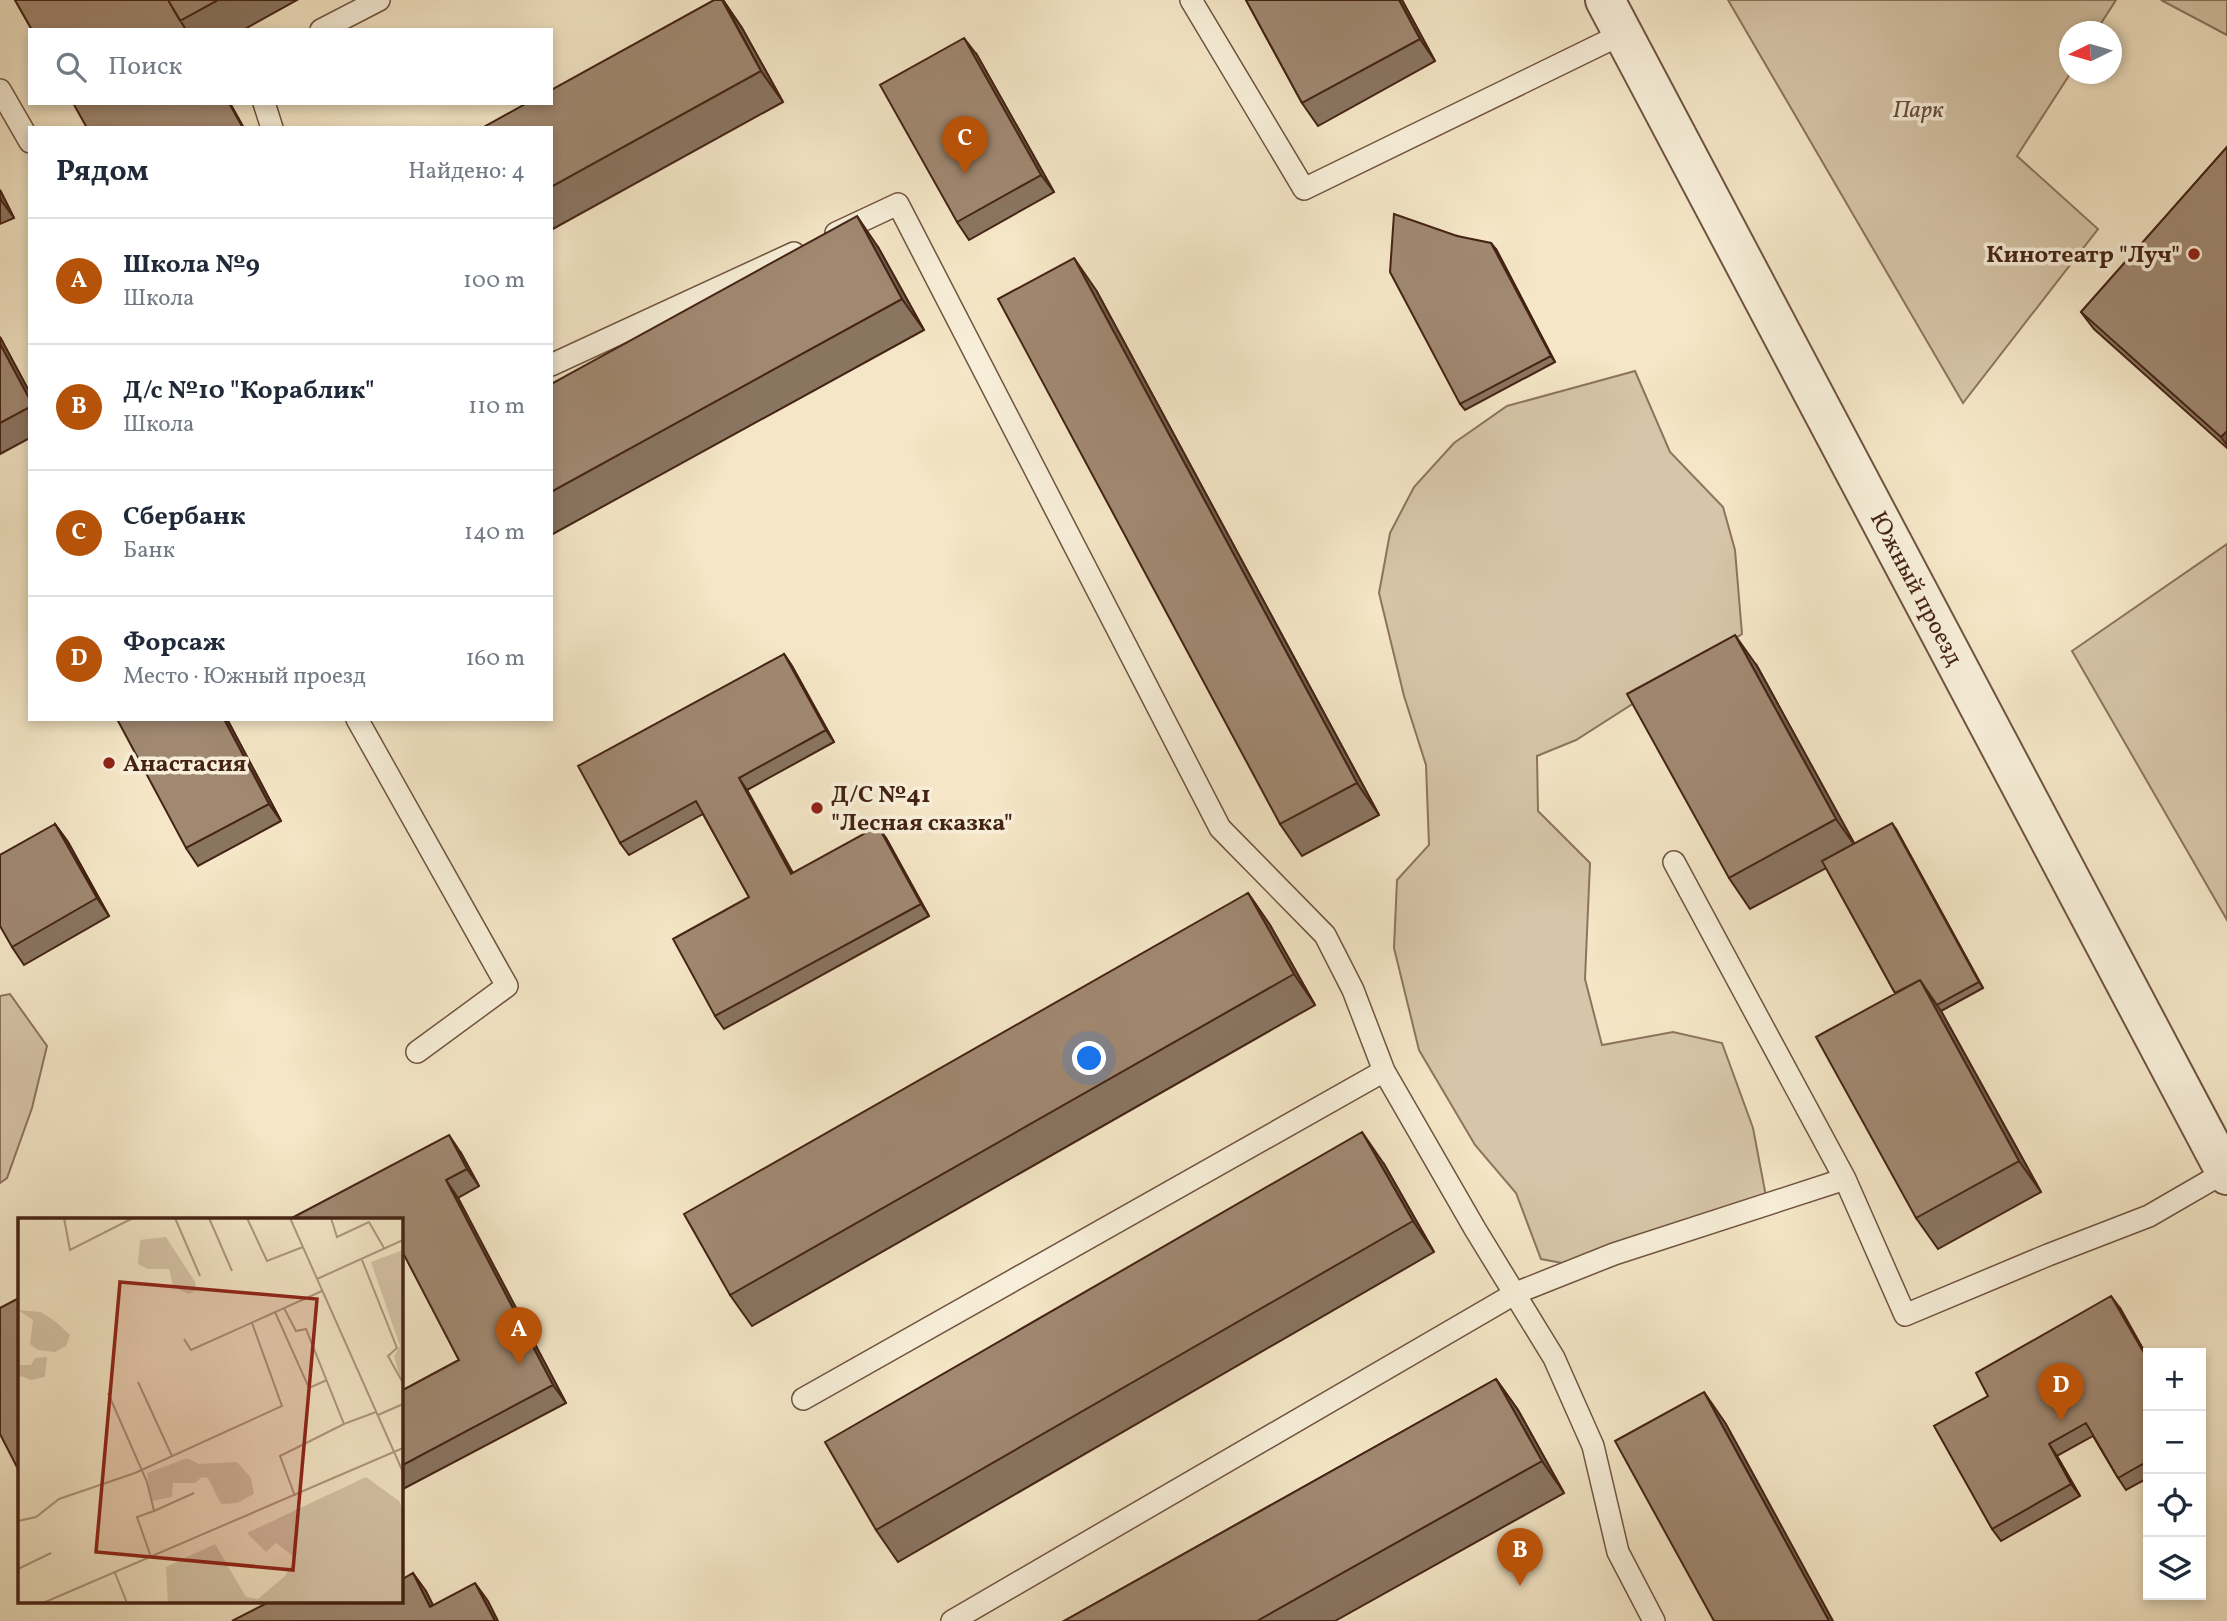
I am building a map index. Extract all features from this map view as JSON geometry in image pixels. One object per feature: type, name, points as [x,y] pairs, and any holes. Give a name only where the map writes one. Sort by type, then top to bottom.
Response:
[{"type":"street","name":"Южный проезд","points":[[1605,0],[2226,1174]]},
{"type":"lane","points":[[325,28],[379,0]]},
{"type":"lane","points":[[1191,0],[1304,189],[1624,33]]},
{"type":"lane","points":[[0,90],[28,139]]},
{"type":"lane","points":[[265,105],[271,126]]},
{"type":"lane","points":[[553,364],[898,204],[1220,828],[1325,934],[1353,990],[1384,1071],[1475,1229],[1554,1358],[1593,1446],[1618,1552],[1654,1621]]},
{"type":"lane","points":[[358,721],[508,986],[417,1052]]},
{"type":"lane","points":[[1674,862],[1844,1179],[1905,1315],[2149,1216],[2226,1174]]},
{"type":"lane","points":[[803,1399],[1384,1071]]},
{"type":"lane","points":[[952,1621],[1516,1293],[1614,1254],[1844,1179]]},
{"type":"green space","name":"Парк","points":[[1728,0],[2116,0],[2102,21],[2059,21],[2059,84],[2064,84],[2017,156],[2098,229],[1963,403]]},
{"type":"green space","points":[[2161,0],[2227,0],[2227,35]]},
{"type":"green space","points":[[1635,371],[1670,452],[1723,507],[1735,550],[1742,634],[1576,740],[1537,756],[1538,811],[1590,863],[1585,979],[1602,1045],[1673,1032],[1722,1043],[1753,1128],[1768,1207],[1583,1267],[1541,1259],[1516,1193],[1475,1145],[1419,1050],[1394,948],[1397,880],[1429,845],[1426,765],[1404,696],[1379,593],[1390,533],[1414,487],[1454,443],[1507,406]]},
{"type":"green space","points":[[2227,544],[2227,920],[2072,651]]},
{"type":"green space","points":[[10,994],[47,1046],[32,1108],[7,1178],[0,1183],[0,996]]},
{"type":"building","points":[[15,0],[168,0],[185,28],[31,28]]},
{"type":"building","points":[[168,0],[218,0],[180,21]]},
{"type":"building","points":[[714,0],[722,0],[761,71],[553,186],[553,126],[486,126],[523,105],[553,105],[553,89]]},
{"type":"building","points":[[1246,0],[1399,0],[1420,39],[1302,103]]},
{"type":"building","points":[[964,38],[1041,175],[957,222],[880,85]]},
{"type":"building","points":[[74,105],[230,105],[242,126],[86,126]]},
{"type":"building","name":"Кинотеатр \"Луч\"","points":[[2227,147],[2227,431],[2221,437],[2081,312]]},
{"type":"building","points":[[1394,214],[1457,236],[1491,243],[1551,356],[1460,404],[1390,272]]},
{"type":"building","points":[[857,216],[902,299],[553,491],[553,383]]},
{"type":"building","points":[[1074,258],[1357,783],[1280,824],[998,299]]},
{"type":"building","points":[[0,344],[28,396],[28,408],[0,423]]},
{"type":"building","points":[[1735,635],[1836,819],[1729,878],[1627,694]]},
{"type":"building","points":[[784,654],[826,730],[739,778],[791,874],[878,826],[921,904],[715,1016],[673,939],[749,897],[696,801],[620,843],[578,766]]},
{"type":"building","points":[[118,721],[225,721],[269,804],[186,848]]},
{"type":"building","points":[[1892,823],[1979,982],[1937,1005],[1920,980],[1895,993],[1822,861]]},
{"type":"building","points":[[55,824],[97,898],[12,947],[0,926],[0,855]]},
{"type":"building","points":[[1248,893],[1294,974],[730,1295],[684,1214]]},
{"type":"building","points":[[1920,980],[2019,1161],[1916,1218],[1816,1037]]},
{"type":"building","points":[[1362,1132],[1413,1221],[876,1530],[825,1442]]},
{"type":"building","points":[[449,1135],[467,1169],[446,1180],[553,1385],[402,1465],[402,1390],[459,1360],[402,1251],[402,1218],[292,1218]]},
{"type":"building","points":[[2111,1296],[2143,1351],[2143,1464],[2118,1478],[2086,1423],[2049,1444],[2071,1484],[1992,1529],[1934,1426],[1988,1396],[1976,1373]]},
{"type":"building","points":[[18,1299],[18,1469],[0,1434],[0,1308]]},
{"type":"building","points":[[1496,1379],[1542,1461],[1257,1621],[1064,1621]]},
{"type":"building","points":[[1704,1392],[1829,1621],[1714,1621],[1615,1441]]},
{"type":"building","points":[[413,1573],[430,1607],[475,1583],[495,1621],[232,1621],[265,1604],[402,1604],[402,1579]]},
{"type":"place","name":"Сбербанк","points":[[965,174]]},
{"type":"place","name":"Кинотеатр \"Луч\"","points":[[2194,254]]},
{"type":"place","name":"Анастасия","points":[[109,763]]},
{"type":"place","name":"Д/С №41 \"Лесная сказка\"","points":[[817,808]]},
{"type":"place","name":"Школа №9","points":[[519,1365]]},
{"type":"place","name":"Форсаж","points":[[2061,1421]]},
{"type":"place","name":"Д/с №10 \"Кораблик\"","points":[[1520,1586]]}]
